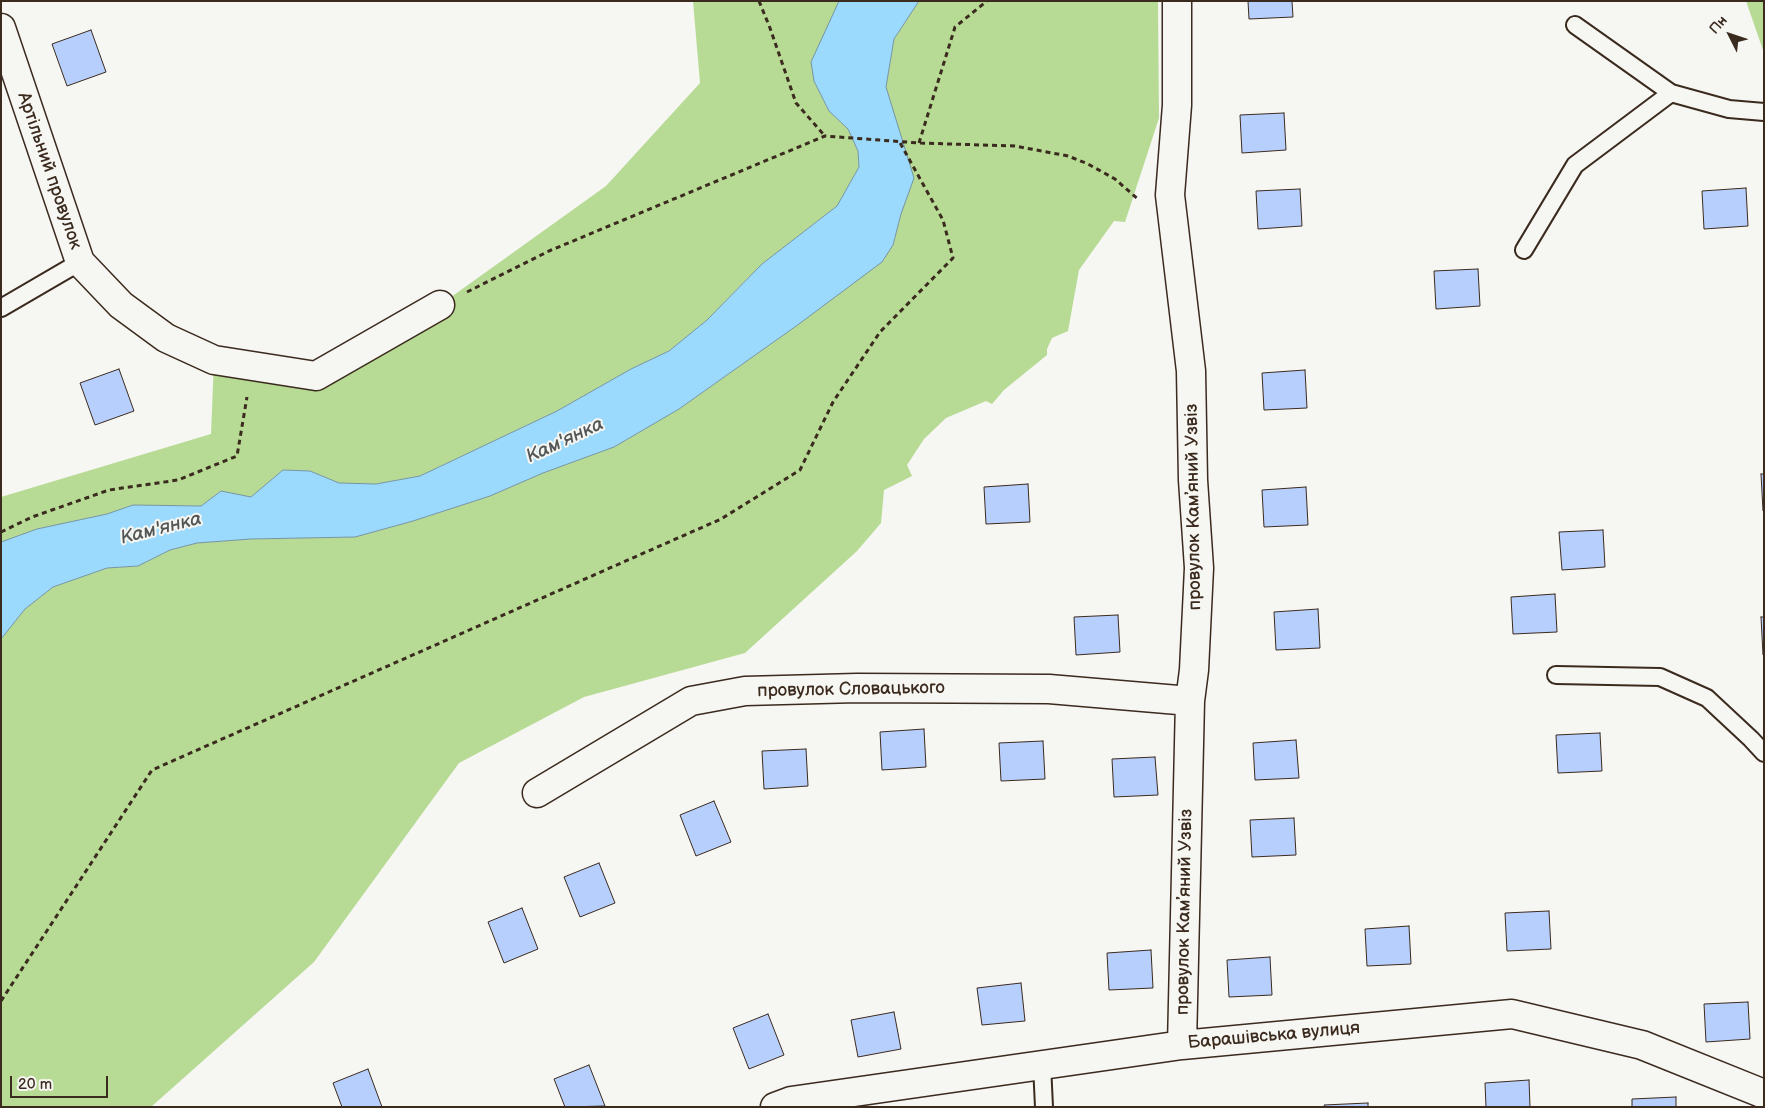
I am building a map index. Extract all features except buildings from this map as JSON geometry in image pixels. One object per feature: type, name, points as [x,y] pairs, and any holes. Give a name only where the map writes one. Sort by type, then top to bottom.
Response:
[{"type":"street","name":"провулок Камʼяний Узвіз","points":[[1177,1],[1178,106],[1170,195],[1191,371],[1193,480],[1199,568],[1194,670],[1190,701],[1182,1045]]},
{"type":"street","name":"Артільний провулок","points":[[1,28],[80,262],[122,306],[166,338],[214,360],[316,376],[440,305]]},
{"type":"street","name":"провулок Словацького","points":[[537,793],[691,701],[745,691],[856,688],[1049,689],[1190,701]]},
{"type":"street","name":"Барашівська вулиця","points":[[776,1107],[791,1101],[1182,1045],[1512,1014],[1642,1045],[1764,1094]]},
{"type":"lane","points":[[1575,25],[1671,93],[1729,109],[1764,112]]},
{"type":"lane","points":[[1524,250],[1575,165],[1671,93]]},
{"type":"lane","points":[[1,308],[80,262]]},
{"type":"lane","points":[[1556,675],[1660,677],[1707,698],[1764,753]]},
{"type":"lane","points":[[1042,1065],[1044,1107]]},
{"type":"path","points":[[759,1],[796,103],[825,136]]},
{"type":"path","points":[[919,143],[955,27],[987,1]]},
{"type":"path","points":[[440,305],[549,251],[825,136],[919,143],[1015,146],[1068,156],[1088,164],[1114,179],[1174,231]]},
{"type":"path","points":[[1,1001],[152,770],[721,519],[800,470],[833,402],[880,332],[953,258],[944,220],[899,141]]},
{"type":"path","points":[[1,532],[32,517],[109,490],[178,480],[237,456],[252,366]]},
{"type":"green space","points":[[693,1],[839,1],[831,19],[814,81],[829,111],[848,129],[858,151],[859,167],[837,206],[762,264],[707,320],[669,351],[631,369],[557,411],[420,476],[376,484],[339,483],[310,471],[283,470],[251,497],[221,491],[201,506],[133,505],[107,514],[37,529],[1,542],[1,497],[211,434],[214,360],[316,376],[440,305],[606,186],[700,83]]},
{"type":"green space","points":[[919,1],[1158,1],[1159,118],[1125,222],[1114,221],[1079,270],[1068,331],[1052,338],[1047,349],[1047,355],[1004,390],[992,404],[986,401],[946,418],[924,439],[907,465],[912,476],[884,490],[881,523],[857,551],[745,653],[584,697],[459,763],[314,962],[151,1107],[1,1107],[1,639],[25,609],[53,587],[107,568],[138,566],[170,550],[197,543],[251,539],[355,537],[413,521],[490,496],[543,473],[614,447],[679,409],[799,324],[882,261],[893,245],[901,214],[899,141],[886,87],[894,39]]},
{"type":"green space","points":[[1746,1],[1764,1],[1764,53]]},
{"type":"water","name":"Кам'янка","points":[[839,1],[919,1],[894,39],[886,87],[914,178],[901,214],[893,245],[882,262],[799,324],[679,409],[614,447],[543,473],[490,496],[413,521],[355,537],[251,539],[197,543],[170,550],[138,566],[107,568],[53,587],[25,609],[1,639],[1,542],[37,529],[107,514],[133,505],[201,506],[221,491],[251,497],[283,470],[310,471],[339,483],[376,484],[420,476],[557,411],[631,369],[669,351],[707,320],[762,264],[837,206],[859,167],[858,151],[848,129],[829,111],[814,81],[811,62]]}]
